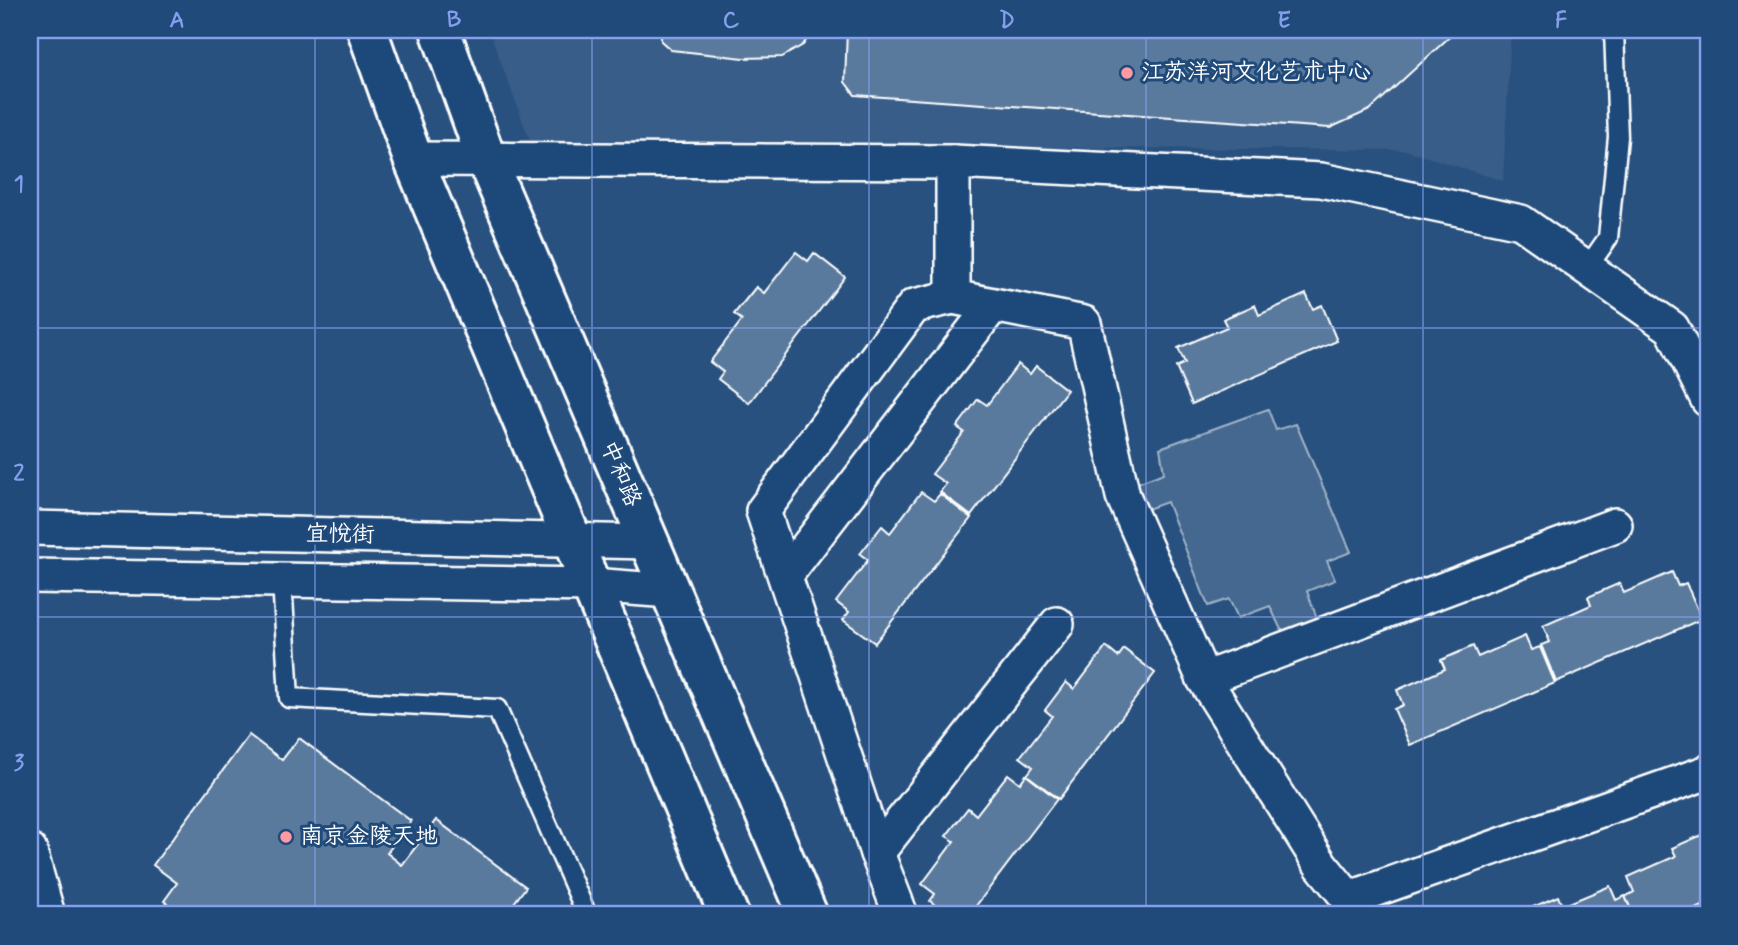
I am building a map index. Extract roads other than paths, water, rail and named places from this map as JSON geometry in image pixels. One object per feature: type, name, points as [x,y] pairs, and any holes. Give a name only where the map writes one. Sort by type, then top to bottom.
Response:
[{"type":"main road","points":[[367,30],[413,159],[729,915]]},
{"type":"main road","name":"中和路","points":[[440,30],[487,161],[808,915]]},
{"type":"street","points":[[413,159],[953,162],[1321,180],[1521,222],[1672,328],[1708,400]]},
{"type":"street","points":[[953,162],[953,297]]},
{"type":"street","points":[[901,915],[877,853],[763,511],[914,306],[953,297],[1084,323],[1122,496],[1204,679],[1321,865],[1355,907],[1708,772]]},
{"type":"street","points":[[785,576],[993,304]]},
{"type":"street","points":[[1204,679],[1615,525]]},
{"type":"street","name":"宜悦街","points":[[30,528],[649,542]]},
{"type":"street","points":[[30,576],[591,585],[670,591]]},
{"type":"street","points":[[877,853],[1056,624]]},
{"type":"street","points":[[30,851],[48,915]]},
{"type":"lane","points":[[1587,268],[1608,238],[1618,137],[1614,30]]},
{"type":"lane","points":[[282,580],[289,698],[497,709],[587,915]]},
{"type":"place","name":"江苏洋河文化艺术中心","points":[[1127,73]]},
{"type":"place","name":"南京金陵天地","points":[[286,837]]}]
